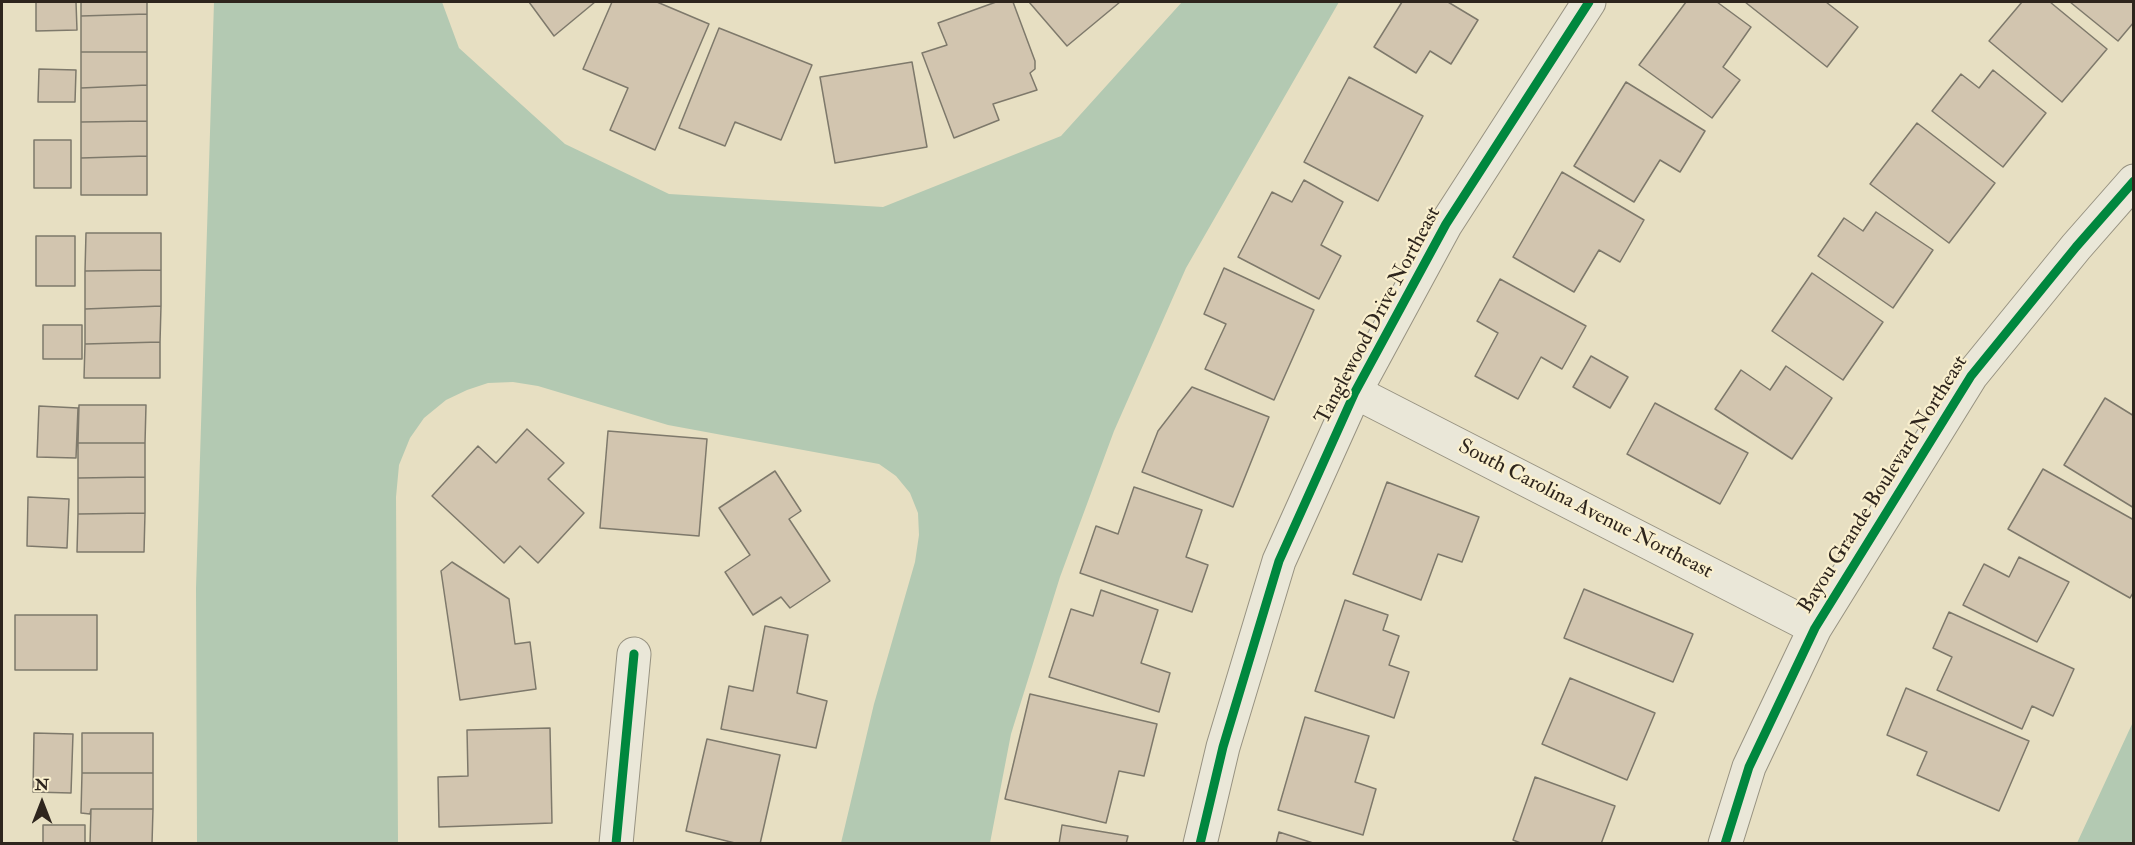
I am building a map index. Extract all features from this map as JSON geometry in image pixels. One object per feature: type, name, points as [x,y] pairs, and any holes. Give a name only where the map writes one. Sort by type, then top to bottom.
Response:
[{"type":"street","name":"Tanglewood Drive Northeast","points":[[1200,843],[1222,747],[1279,561],[1355,392],[1446,224],[1589,2]]},
{"type":"street","name":"Bayou Grande Boulevard Northeast","points":[[1725,843],[1749,767],[1815,628],[1971,376],[2133,181]]},
{"type":"street","name":"South Carolina Avenue Northeast","points":[[1355,392],[1815,628]]},
{"type":"street","points":[[616,843],[634,654]]},
{"type":"shaded area","points":[[214,2],[442,2],[459,48],[565,144],[669,194],[883,207],[1061,136],[1182,2],[1339,2],[1186,268],[1114,431],[1060,577],[1011,734],[990,843],[841,843],[874,704],[915,562],[919,535],[918,513],[910,493],[896,476],[879,464],[668,425],[538,386],[513,382],[488,383],[446,400],[424,418],[410,438],[399,465],[396,497],[398,843],[197,843],[196,588]]},
{"type":"shaded area","points":[[2133,722],[2133,843],[2077,843]]},
{"type":"building","points":[[36,2],[76,2],[77,30],[36,31]]},
{"type":"building","points":[[81,2],[147,2],[147,14],[81,16]]},
{"type":"building","points":[[529,2],[595,2],[554,36]]},
{"type":"building","points":[[612,2],[657,2],[709,24],[655,150],[610,130],[628,88],[583,69]]},
{"type":"building","points":[[996,2],[1013,2],[1035,61],[1035,69],[1030,73],[1037,90],[993,104],[999,120],[954,138],[922,53],[947,45],[938,23]]},
{"type":"building","points":[[1029,2],[1120,2],[1067,46]]},
{"type":"building","points":[[1402,2],[1448,2],[1478,20],[1451,64],[1430,51],[1416,73],[1374,47]]},
{"type":"building","points":[[1686,2],[1717,2],[1751,27],[1723,67],[1740,80],[1712,118],[1639,65]]},
{"type":"building","points":[[1745,2],[1826,2],[1858,27],[1827,67]]},
{"type":"building","points":[[2022,2],[2050,2],[2107,49],[2062,102],[1989,41]]},
{"type":"building","points":[[2070,2],[2134,2],[2134,22],[2118,41]]},
{"type":"building","points":[[147,14],[147,52],[81,52],[81,16]]},
{"type":"building","points":[[719,28],[812,65],[781,140],[735,122],[725,146],[679,128]]},
{"type":"building","points":[[81,52],[147,52],[147,85],[81,88]]},
{"type":"building","points":[[912,62],[927,147],[835,163],[820,77]]},
{"type":"building","points":[[39,69],[76,70],[75,102],[38,102]]},
{"type":"building","points":[[1993,70],[2046,113],[2003,167],[1932,111],[1961,74],[1979,88]]},
{"type":"building","points":[[1349,77],[1423,116],[1378,201],[1304,162]]},
{"type":"building","points":[[1626,82],[1705,131],[1680,172],[1660,160],[1634,202],[1574,166]]},
{"type":"building","points":[[147,85],[147,121],[81,122],[81,88]]},
{"type":"building","points":[[147,121],[147,156],[81,158],[81,122]]},
{"type":"building","points":[[1917,123],[1995,183],[1949,243],[1870,184]]},
{"type":"building","points":[[34,140],[71,140],[71,188],[34,188]]},
{"type":"building","points":[[147,156],[147,195],[81,195],[81,158]]},
{"type":"building","points":[[1562,172],[1644,220],[1620,262],[1599,250],[1574,292],[1513,257]]},
{"type":"building","points":[[1304,180],[1343,202],[1321,245],[1341,256],[1319,299],[1238,257],[1272,192],[1292,202]]},
{"type":"building","points":[[1876,212],[1933,250],[1893,308],[1818,256],[1844,218],[1863,231]]},
{"type":"building","points":[[86,233],[161,233],[161,270],[85,271]]},
{"type":"building","points":[[36,236],[75,236],[75,286],[36,286]]},
{"type":"building","points":[[1224,268],[1314,310],[1274,400],[1205,369],[1226,324],[1204,314]]},
{"type":"building","points":[[161,270],[161,306],[85,309],[85,271]]},
{"type":"building","points":[[1812,273],[1883,322],[1843,380],[1772,331]]},
{"type":"building","points":[[1500,279],[1586,326],[1562,369],[1541,357],[1518,399],[1475,376],[1498,333],[1477,321]]},
{"type":"building","points":[[161,306],[160,342],[85,344],[85,309]]},
{"type":"building","points":[[43,325],[82,325],[82,359],[43,359]]},
{"type":"building","points":[[160,342],[160,378],[84,378],[85,344]]},
{"type":"building","points":[[1591,356],[1628,377],[1610,408],[1573,387]]},
{"type":"building","points":[[1786,366],[1832,398],[1792,459],[1715,409],[1741,370],[1770,390]]},
{"type":"building","points":[[1192,387],[1269,417],[1233,507],[1142,472],[1158,431]]},
{"type":"building","points":[[2105,398],[2134,416],[2134,508],[2064,465]]},
{"type":"building","points":[[1655,403],[1748,453],[1720,504],[1627,454]]},
{"type":"building","points":[[79,405],[146,405],[145,443],[78,443]]},
{"type":"building","points":[[39,406],[78,408],[76,458],[37,457]]},
{"type":"building","points":[[527,429],[564,463],[548,479],[584,513],[538,563],[520,546],[504,563],[432,496],[478,446],[496,463]]},
{"type":"building","points":[[608,431],[707,439],[699,536],[600,528]]},
{"type":"building","points":[[78,443],[145,443],[145,477],[78,478]]},
{"type":"building","points":[[2043,469],[2134,520],[2134,591],[2130,598],[2008,529]]},
{"type":"building","points":[[775,471],[801,511],[789,519],[830,581],[790,608],[781,597],[753,615],[725,572],[750,555],[719,508]]},
{"type":"building","points":[[145,477],[145,513],[78,514],[78,478]]},
{"type":"building","points":[[1387,482],[1479,517],[1462,562],[1438,554],[1421,600],[1353,574]]},
{"type":"building","points":[[1134,487],[1202,510],[1186,557],[1208,565],[1192,612],[1080,573],[1096,526],[1118,534]]},
{"type":"building","points":[[28,497],[69,499],[67,548],[27,546]]},
{"type":"building","points":[[145,513],[144,552],[77,552],[78,514]]},
{"type":"building","points":[[2019,557],[2069,582],[2037,642],[1963,605],[1984,564],[2009,577]]},
{"type":"building","points":[[452,562],[509,599],[515,644],[530,642],[536,689],[460,700],[441,571]]},
{"type":"building","points":[[1584,589],[1693,634],[1673,682],[1564,638]]},
{"type":"building","points":[[1101,590],[1158,610],[1141,663],[1170,673],[1159,712],[1049,677],[1071,609],[1093,616]]},
{"type":"building","points":[[1345,600],[1388,615],[1383,630],[1399,636],[1389,665],[1409,672],[1394,718],[1315,691]]},
{"type":"building","points":[[1949,612],[2074,669],[2053,716],[2032,706],[2022,729],[1937,690],[1952,657],[1933,648]]},
{"type":"building","points":[[15,615],[97,615],[97,670],[15,670]]},
{"type":"building","points":[[765,626],[808,635],[797,693],[827,701],[816,748],[721,729],[729,686],[753,691]]},
{"type":"building","points":[[1570,678],[1655,713],[1627,780],[1542,744]]},
{"type":"building","points":[[1906,688],[2029,741],[1999,811],[1917,775],[1927,752],[1887,735]]},
{"type":"building","points":[[1030,694],[1157,724],[1144,776],[1119,771],[1106,823],[1005,799]]},
{"type":"building","points":[[1305,717],[1369,736],[1355,782],[1376,789],[1363,835],[1278,810]]},
{"type":"building","points":[[550,728],[552,823],[439,827],[438,777],[468,776],[467,730]]},
{"type":"building","points":[[34,733],[73,734],[71,793],[33,792]]},
{"type":"building","points":[[82,733],[153,733],[153,773],[82,773]]},
{"type":"building","points":[[707,739],[780,755],[760,844],[739,844],[686,831]]},
{"type":"building","points":[[82,773],[153,773],[153,809],[91,809],[90,814],[81,813]]},
{"type":"building","points":[[1535,777],[1615,806],[1601,844],[1523,844],[1513,840]]},
{"type":"building","points":[[91,809],[153,809],[152,844],[90,844]]},
{"type":"building","points":[[43,825],[85,825],[85,844],[43,844]]},
{"type":"building","points":[[1062,825],[1128,836],[1126,844],[1059,844]]},
{"type":"building","points":[[1279,832],[1316,844],[1276,844]]},
{"type":"cycle path","points":[[1200,844],[1223,747],[1279,561],[1355,392],[1446,224],[1589,2]]},
{"type":"cycle path","points":[[1725,844],[1749,767],[1815,628],[1971,376],[2076,247],[2134,181]]},
{"type":"cycle path","points":[[616,844],[634,654]]}]
